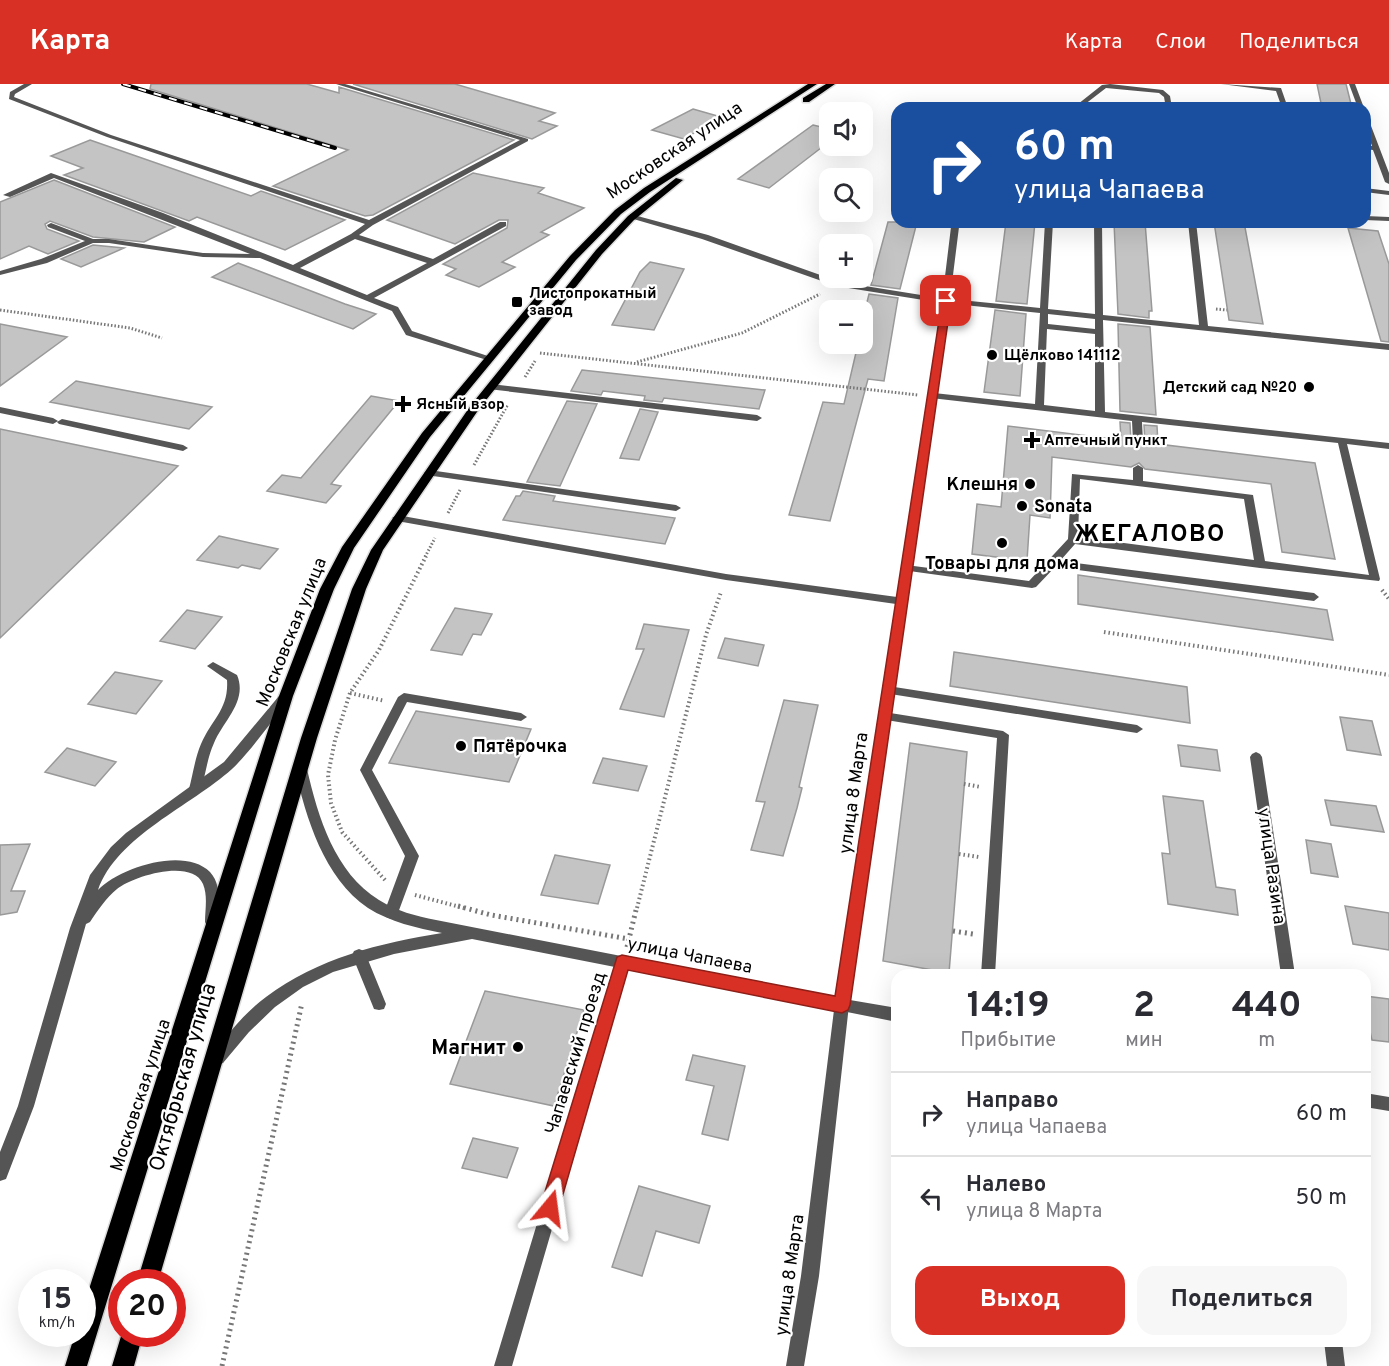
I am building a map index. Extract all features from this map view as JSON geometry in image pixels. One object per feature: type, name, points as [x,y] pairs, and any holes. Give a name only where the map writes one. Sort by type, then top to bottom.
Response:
[{"type":"main road","name":"Московская улица","points":[[76,1366],[213,936],[286,696],[327,589],[348,547],[426,435],[573,258],[618,212],[659,181],[813,84]]},
{"type":"main road","name":"Московская улица","points":[[265,885],[334,657],[359,589],[377,550],[397,518],[491,387],[599,252],[633,216],[667,188],[831,84]]},
{"type":"main road","name":"Октябрьская улица","points":[[151,1269],[265,885]]},
{"type":"main road","points":[[123,1366],[128,1347]]},
{"type":"street","points":[[29,84],[12,93],[11,98],[109,136],[370,223]]},
{"type":"street","points":[[294,268],[354,236],[370,223],[526,140],[339,84]]},
{"type":"street","points":[[1224,84],[1279,89],[1283,102]]},
{"type":"street","points":[[1352,84],[1359,102]]},
{"type":"street","points":[[1084,102],[1105,85],[1161,91],[1167,96],[1168,102]]},
{"type":"street","points":[[1371,134],[1389,182]]},
{"type":"street","points":[[1371,148],[1376,148]]},
{"type":"street","points":[[7,195],[51,175],[264,256],[395,309],[409,333],[489,358]]},
{"type":"street","points":[[1371,191],[1389,193]]},
{"type":"street","points":[[633,216],[705,237],[819,277]]},
{"type":"street","points":[[1371,218],[1389,219]]},
{"type":"street","points":[[368,298],[503,224]]},
{"type":"street","points":[[51,225],[92,241],[109,241],[202,255],[264,256]]},
{"type":"street","name":"улица 8 Марта","points":[[795,1366],[810,1276],[842,1005],[901,601],[934,396],[955,228]]},
{"type":"street","points":[[1040,408],[1049,228]]},
{"type":"street","points":[[1098,228],[1100,414]]},
{"type":"street","points":[[1193,228],[1204,328]]},
{"type":"street","points":[[354,236],[433,262]]},
{"type":"street","points":[[0,273],[44,261],[92,241]]},
{"type":"street","points":[[864,288],[946,301],[1389,347]]},
{"type":"street","points":[[1043,326],[1100,332]]},
{"type":"street","points":[[491,387],[757,418]]},
{"type":"street","points":[[934,396],[1389,446]]},
{"type":"street","points":[[0,410],[183,448]]},
{"type":"street","points":[[1137,418],[1138,442]]},
{"type":"street","points":[[1073,540],[1375,579],[1342,441]]},
{"type":"street","points":[[1138,468],[1138,483]]},
{"type":"street","points":[[429,473],[676,508]]},
{"type":"street","points":[[906,568],[1032,585],[1073,540],[1075,476],[1249,497],[1260,565]]},
{"type":"street","points":[[397,518],[726,576],[901,601]]},
{"type":"street","points":[[1052,563],[1314,597]]},
{"type":"street","points":[[195,789],[210,739],[228,715],[235,693],[233,678],[213,666]]},
{"type":"street","points":[[888,690],[1137,729]]},
{"type":"street","points":[[0,1173],[26,1106],[77,928],[95,879],[116,851],[228,765],[286,696]]},
{"type":"street","points":[[391,913],[412,856],[366,770],[404,697],[521,717]]},
{"type":"street","points":[[884,716],[1003,735],[988,969]]},
{"type":"street","name":"улица Разина","points":[[1256,757],[1287,969]]},
{"type":"street","name":"улица Чапаева","points":[[300,766],[309,807],[335,861],[351,884],[364,896],[391,913],[415,921],[475,934],[891,1014]]},
{"type":"street","points":[[77,928],[114,884],[150,868],[176,866],[191,868],[205,875],[211,889],[213,936]]},
{"type":"street","points":[[208,1071],[237,1031],[264,1004],[304,980],[359,955],[387,948],[475,934]]},
{"type":"street","points":[[359,955],[379,1004]]},
{"type":"street","name":"Чапаевский проезд","points":[[503,1366],[622,962]]},
{"type":"street","points":[[1371,1101],[1389,1104]]},
{"type":"street","points":[[1334,1347],[1336,1366]]},
{"type":"path","points":[[633,363],[742,333],[831,288]]},
{"type":"path","points":[[0,310],[130,328],[162,338]]},
{"type":"path","points":[[540,353],[934,396]]},
{"type":"path","name":"Чапаевский проезд","points":[[622,962],[706,635],[726,576]]},
{"type":"path","points":[[1104,632],[1389,675]]},
{"type":"path","points":[[350,693],[400,704]]},
{"type":"path","points":[[222,1366],[302,1002]]},
{"type":"building","points":[[151,84],[307,84],[339,93],[339,87],[514,140],[373,215],[365,216],[273,186],[348,150],[150,89]]},
{"type":"building","points":[[353,84],[455,84],[555,113],[539,121],[557,126],[532,139]]},
{"type":"building","points":[[1317,84],[1346,84],[1350,102],[1321,102]]},
{"type":"building","points":[[693,109],[721,117],[684,139],[652,130]]},
{"type":"building","points":[[813,125],[819,126],[819,149],[769,188],[738,179]]},
{"type":"building","points":[[90,140],[251,196],[261,191],[345,220],[285,250],[197,217],[189,221],[64,175],[83,168],[51,156]]},
{"type":"building","points":[[473,173],[544,188],[538,193],[584,208],[541,232],[549,235],[502,262],[515,267],[479,287],[446,275],[456,269],[443,264],[507,228],[508,220],[499,220],[455,244],[387,220]]},
{"type":"building","points":[[54,180],[175,227],[144,242],[93,237],[50,221],[45,224],[47,229],[79,241],[48,254],[29,246],[0,259],[0,202]]},
{"type":"building","points":[[888,222],[891,222],[891,228],[915,228],[900,289],[873,285]]},
{"type":"building","points":[[1005,228],[1034,228],[1027,304],[996,301]]},
{"type":"building","points":[[1114,228],[1145,228],[1152,311],[1149,311],[1149,318],[1118,314]]},
{"type":"building","points":[[1215,228],[1245,228],[1263,324],[1229,320]]},
{"type":"building","points":[[1348,228],[1378,231],[1389,264],[1389,342],[1381,341]]},
{"type":"building","points":[[93,245],[124,248],[81,267],[61,259]]},
{"type":"building","points":[[650,262],[684,269],[654,330],[612,325],[640,272]]},
{"type":"building","points":[[238,263],[376,314],[353,329],[212,277]]},
{"type":"building","points":[[869,294],[898,298],[884,381],[868,379],[830,521],[789,515],[823,402],[844,404],[856,354],[873,354],[873,300],[868,300]]},
{"type":"building","points":[[995,310],[1026,314],[1020,396],[984,392]]},
{"type":"building","points":[[0,324],[67,337],[0,386]]},
{"type":"building","points":[[1118,324],[1150,327],[1156,415],[1120,411]]},
{"type":"building","points":[[582,370],[765,390],[759,409],[664,398],[662,402],[644,400],[645,396],[603,391],[601,395],[571,391]]},
{"type":"building","points":[[76,381],[212,407],[189,429],[50,402]]},
{"type":"building","points":[[371,396],[399,401],[331,484],[341,486],[326,503],[267,491],[282,475],[301,478]]},
{"type":"building","points":[[567,401],[597,404],[560,486],[527,482]]},
{"type":"building","points":[[640,409],[658,412],[639,460],[620,458]]},
{"type":"building","points":[[1120,422],[1130,423],[1131,442],[1137,447],[1145,442],[1144,425],[1157,426],[1158,444],[1315,463],[1335,559],[1282,552],[1271,484],[1145,469],[1139,463],[1131,467],[1052,457],[1050,518],[1030,515],[1027,561],[972,554],[977,504],[1001,507],[1008,426],[1121,440]]},
{"type":"building","points":[[0,429],[178,466],[0,638]]},
{"type":"building","points":[[523,491],[555,496],[553,501],[675,518],[665,544],[503,520],[516,496],[520,496]]},
{"type":"building","points":[[219,536],[278,549],[260,569],[242,565],[238,568],[197,560]]},
{"type":"building","points":[[1078,575],[1327,610],[1333,640],[1078,604]]},
{"type":"building","points":[[455,608],[492,614],[481,635],[473,634],[462,655],[431,650]]},
{"type":"building","points":[[187,610],[222,617],[195,649],[160,641]]},
{"type":"building","points":[[644,624],[689,630],[664,717],[620,709],[644,649],[636,649]]},
{"type":"building","points":[[725,638],[764,645],[758,666],[718,658]]},
{"type":"building","points":[[954,652],[1187,687],[1190,723],[950,686]]},
{"type":"building","points":[[115,672],[162,681],[136,714],[88,704]]},
{"type":"building","points":[[784,700],[818,705],[799,787],[802,788],[783,856],[751,850],[765,802],[756,801]]},
{"type":"building","name":"Пятёрочка","points":[[416,711],[531,729],[509,782],[389,763]]},
{"type":"building","points":[[1340,717],[1372,721],[1381,755],[1347,750]]},
{"type":"building","points":[[910,743],[967,752],[949,969],[927,969],[883,961]]},
{"type":"building","points":[[1178,745],[1217,750],[1220,771],[1181,766]]},
{"type":"building","points":[[67,748],[116,762],[95,786],[45,772]]},
{"type":"building","points":[[603,758],[647,766],[638,791],[593,783]]},
{"type":"building","points":[[1163,796],[1203,801],[1216,887],[1235,890],[1238,915],[1168,904],[1162,853],[1170,854]]},
{"type":"building","points":[[1325,800],[1376,806],[1384,832],[1331,825]]},
{"type":"building","points":[[1306,840],[1331,844],[1338,877],[1311,873]]},
{"type":"building","points":[[30,844],[11,891],[25,891],[17,912],[0,915],[0,845]]},
{"type":"building","points":[[555,855],[610,865],[598,904],[541,895]]},
{"type":"building","points":[[1345,906],[1389,913],[1389,950],[1353,944]]},
{"type":"building","name":"Магнит","points":[[485,991],[584,1010],[554,1106],[450,1084]]},
{"type":"building","points":[[1371,997],[1389,999],[1389,1042],[1372,1040]]},
{"type":"building","points":[[693,1055],[745,1066],[728,1140],[702,1134],[714,1086],[686,1080]]},
{"type":"building","points":[[473,1138],[518,1148],[507,1178],[462,1168]]},
{"type":"building","points":[[639,1186],[710,1206],[699,1243],[656,1231],[642,1276],[612,1267]]},
{"type":"railway","points":[[123,84],[335,148]]},
{"type":"place","name":"Листопрокатный завод","points":[[517,302]]},
{"type":"place","name":"Щёлково 141112","points":[[992,355]]},
{"type":"place","name":"Детский сад №20","points":[[1309,387]]},
{"type":"place","name":"Ясный взор","points":[[403,404]]},
{"type":"place","name":"Аптечный пункт","points":[[1032,440]]},
{"type":"place","name":"Клешня","points":[[1030,484]]},
{"type":"place","name":"Sonata","points":[[1022,506]]},
{"type":"place","name":"Товары для дома","points":[[1002,543]]},
{"type":"place","name":"Пятёрочка","points":[[461,746]]},
{"type":"place","name":"Магнит","points":[[518,1047]]},
{"type":"district","name":"ЖЕГАЛОВО","points":[[1150,533]]},
{"type":"route","points":[[550,1208],[622,962],[842,1005],[901,601],[934,396],[946,301]]}]
